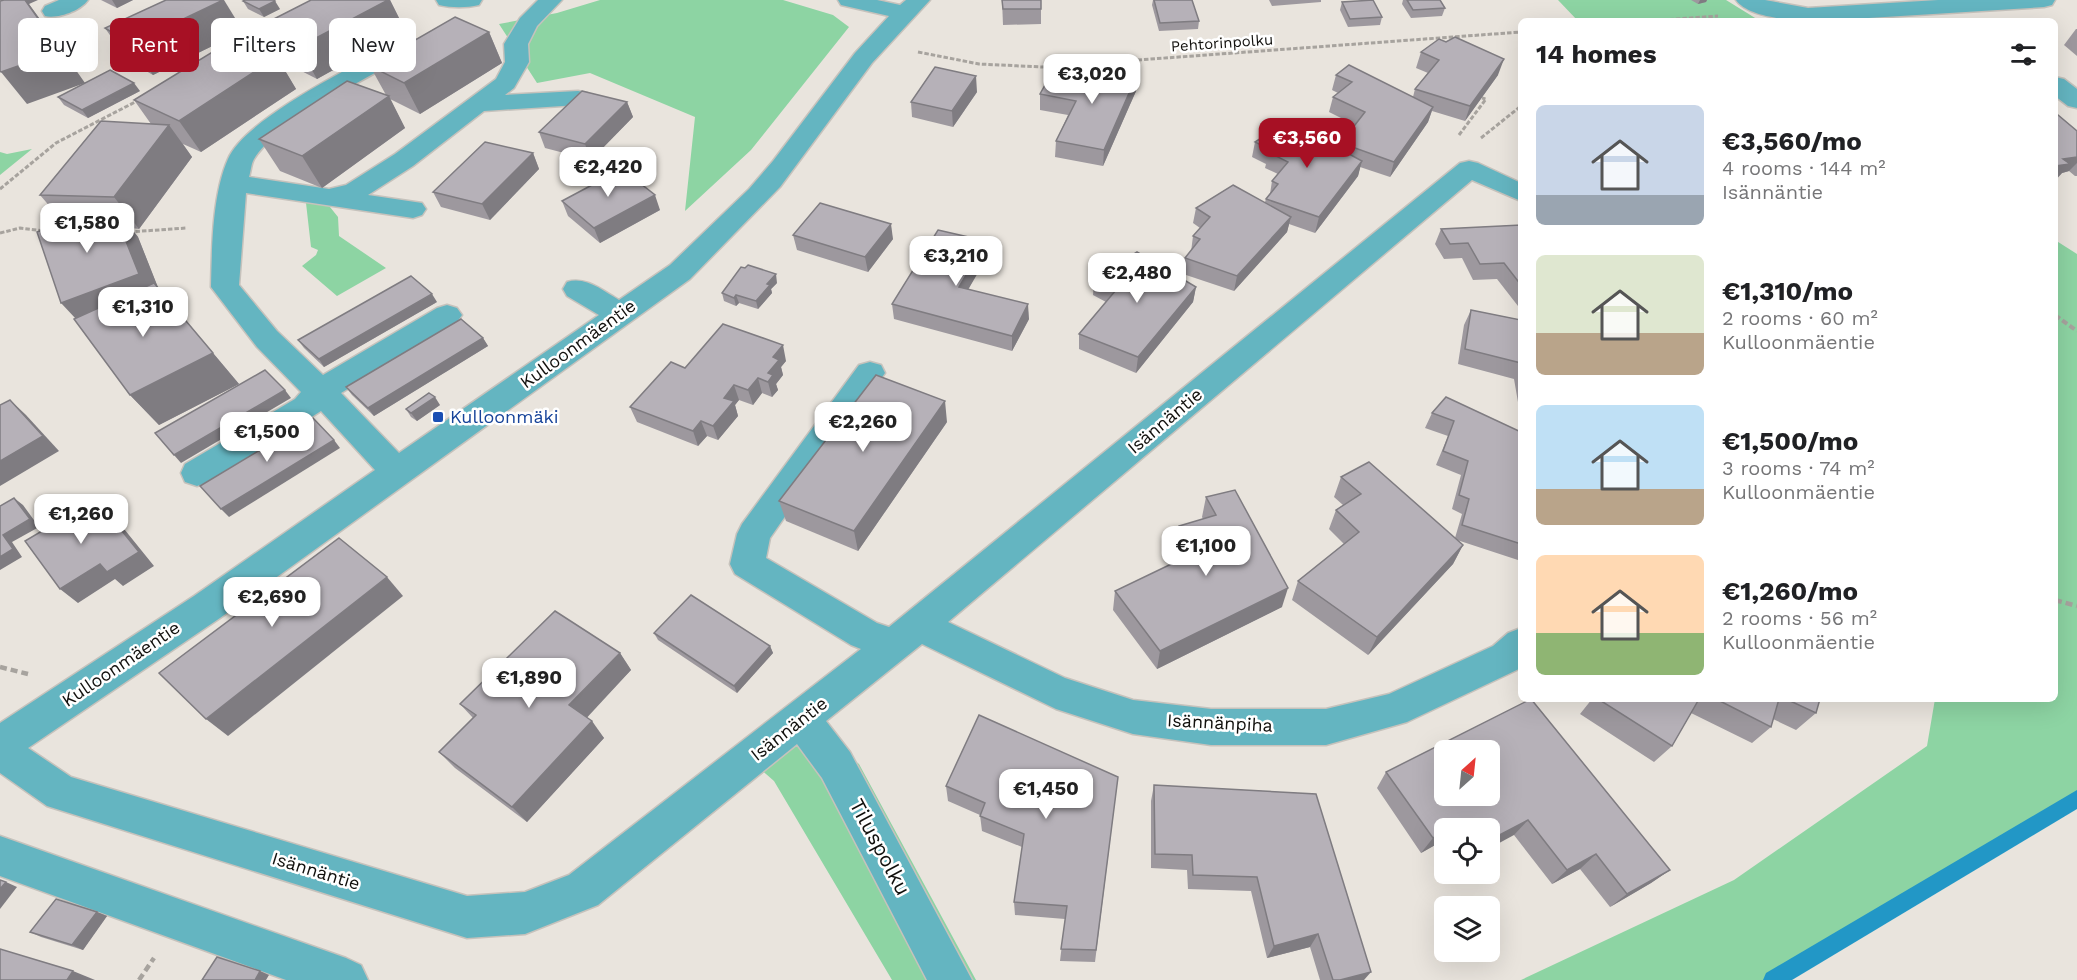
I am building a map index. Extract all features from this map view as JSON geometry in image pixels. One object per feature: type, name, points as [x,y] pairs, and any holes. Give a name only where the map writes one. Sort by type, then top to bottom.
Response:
[{"type":"street","points":[[53,11],[77,0]]},
{"type":"street","points":[[447,0],[471,0]]},
{"type":"street","points":[[329,198],[356,191],[404,160],[504,82],[517,62],[516,44],[528,23],[551,0]]},
{"type":"street","points":[[849,0],[911,6]]},
{"type":"street","points":[[1747,0],[1767,9],[1808,15],[2044,0]]},
{"type":"street","name":"Kulloonmäentie","points":[[0,745],[207,607],[680,272],[748,206],[781,168],[878,41],[911,6]]},
{"type":"street","points":[[1960,6],[1975,18]]},
{"type":"street","points":[[362,72],[299,108],[259,138],[241,158],[229,223],[225,288],[267,339],[398,473]]},
{"type":"street","points":[[2058,86],[2077,101]]},
{"type":"street","points":[[477,104],[578,98]]},
{"type":"street","points":[[1468,149],[1518,191]]},
{"type":"street","name":"Isännäntie","points":[[0,751],[61,793],[466,917],[525,914],[583,890],[802,720],[906,635],[1468,149]]},
{"type":"street","points":[[235,183],[413,209]]},
{"type":"street","points":[[577,289],[620,314]]},
{"type":"street","points":[[197,473],[306,407],[320,391],[447,315]]},
{"type":"street","name":"Isännänpiha","points":[[870,373],[754,534],[747,564],[864,634],[906,635],[1056,692],[1133,717],[1211,727],[1326,728],[1394,710],[1506,658],[1518,647]]},
{"type":"street","name":"Tiluspolku","points":[[802,720],[836,765],[950,980]]},
{"type":"street","points":[[0,856],[346,980]]},
{"type":"path","name":"Pehtorinpolku","points":[[878,41],[957,62],[999,68],[1518,32]]},
{"type":"path","points":[[1468,149],[1486,99],[1482,98]]},
{"type":"path","points":[[0,189],[56,143],[141,99]]},
{"type":"path","points":[[1468,149],[1518,108]]},
{"type":"path","points":[[121,232],[229,223]]},
{"type":"path","points":[[0,232],[20,228],[55,232]]},
{"type":"path","points":[[2058,317],[2077,331]]},
{"type":"path","points":[[2058,601],[2077,606]]},
{"type":"green space","points":[[600,0],[783,0],[833,15],[849,27],[751,150],[685,211],[695,117],[590,73],[537,83],[499,24],[557,13]]},
{"type":"green space","points":[[1558,0],[1726,0],[1755,18],[1575,18]]},
{"type":"green space","points":[[32,149],[0,175],[0,152],[7,154]]},
{"type":"green space","points":[[326,202],[338,217],[339,236],[386,268],[337,296],[302,266],[316,255],[318,250],[311,247],[306,203]]},
{"type":"green space","points":[[2058,242],[2077,254],[2077,799],[1773,980],[1521,980],[1734,880],[1927,746],[1934,702],[2058,702]]},
{"type":"green space","points":[[802,720],[859,764],[976,980],[892,980],[774,781],[750,760]]},
{"type":"building","points":[[25,0],[38,18],[18,18],[18,66],[1,72],[0,71],[0,1]]},
{"type":"building","points":[[166,0],[223,0],[185,18],[127,18]]},
{"type":"building","points":[[311,0],[388,0],[354,18],[329,18],[329,31],[317,37],[317,18],[276,18]]},
{"type":"building","points":[[1002,0],[1041,0],[1041,9],[1003,9]]},
{"type":"building","points":[[1154,0],[1192,0],[1199,21],[1160,23]]},
{"type":"building","points":[[1373,0],[1382,17],[1350,19],[1342,2]]},
{"type":"building","points":[[1407,0],[1440,0],[1445,8],[1413,10]]},
{"type":"building","points":[[243,1],[275,1],[259,9]]},
{"type":"building","points":[[455,17],[489,32],[404,83],[382,72],[416,72],[416,39]]},
{"type":"building","points":[[1455,37],[1504,59],[1470,106],[1415,89],[1439,60],[1421,52],[1439,39],[1446,42]]},
{"type":"building","points":[[211,53],[211,72],[254,72],[179,121],[134,100],[180,72],[199,72],[199,60]]},
{"type":"building","points":[[1349,65],[1433,107],[1394,162],[1341,143],[1365,112],[1333,97],[1352,82],[1336,75]]},
{"type":"building","points":[[935,67],[976,76],[952,111],[911,102]]},
{"type":"building","points":[[1089,67],[1137,75],[1104,150],[1056,141],[1076,101],[1040,94],[1050,76],[1082,82]]},
{"type":"building","points":[[110,70],[134,83],[82,110],[58,97]]},
{"type":"building","points":[[347,81],[389,96],[302,156],[259,139]]},
{"type":"building","points":[[582,91],[627,102],[585,144],[539,132]]},
{"type":"building","points":[[2058,115],[2077,131],[2077,157],[2063,159],[2070,164],[2058,166]]},
{"type":"building","points":[[101,121],[169,125],[114,197],[40,195]]},
{"type":"building","points":[[1288,121],[1362,161],[1319,217],[1266,199],[1278,184],[1272,181],[1288,162],[1268,152],[1271,150],[1255,142]]},
{"type":"building","points":[[485,142],[533,153],[482,204],[433,192]]},
{"type":"building","points":[[622,169],[655,195],[594,228],[562,201]]},
{"type":"building","points":[[1233,185],[1291,217],[1237,276],[1185,258],[1200,239],[1193,236],[1210,217],[1196,208]]},
{"type":"building","points":[[820,203],[891,224],[865,257],[793,235]]},
{"type":"building","points":[[112,206],[139,274],[61,303],[37,232]]},
{"type":"building","points":[[1518,225],[1518,281],[1504,263],[1480,264],[1468,243],[1450,244],[1441,229]]},
{"type":"building","points":[[938,230],[986,241],[959,287],[1028,304],[1012,336],[892,304]]},
{"type":"building","points":[[1137,252],[1196,287],[1138,357],[1079,334],[1116,290],[1094,280]]},
{"type":"building","points":[[748,265],[776,274],[756,301],[736,295],[734,298],[722,293],[741,267],[745,268]]},
{"type":"building","points":[[411,276],[432,294],[319,359],[298,340]]},
{"type":"building","points":[[154,283],[213,353],[130,395],[74,319]]},
{"type":"building","points":[[1471,310],[1518,319],[1518,362],[1465,349]]},
{"type":"building","points":[[461,319],[483,338],[368,408],[346,387]]},
{"type":"building","points":[[723,324],[783,345],[773,357],[779,360],[768,373],[773,375],[768,382],[758,378],[748,390],[734,385],[724,398],[734,401],[713,426],[701,421],[693,431],[630,407],[671,362],[685,368]]},
{"type":"building","points":[[265,370],[285,390],[174,455],[155,433]]},
{"type":"building","points":[[876,375],[945,401],[854,531],[779,501]]},
{"type":"building","points":[[429,393],[435,397],[411,413],[406,409]]},
{"type":"building","points":[[1446,397],[1518,431],[1518,543],[1462,525],[1469,499],[1459,495],[1468,461],[1443,451],[1454,421],[1432,413]]},
{"type":"building","points":[[10,400],[43,436],[0,461],[0,405]]},
{"type":"building","points":[[313,418],[334,440],[221,509],[200,486]]},
{"type":"building","points":[[1369,462],[1463,545],[1377,637],[1298,581],[1359,532],[1336,510],[1361,494],[1341,477]]},
{"type":"building","points":[[1235,490],[1288,588],[1160,651],[1115,591],[1190,555],[1179,526],[1216,515],[1206,497]]},
{"type":"building","points":[[14,498],[30,519],[3,535],[13,549],[0,557],[0,506]]},
{"type":"building","points":[[96,499],[139,552],[107,572],[100,564],[60,589],[25,541]]},
{"type":"building","points":[[339,538],[387,577],[206,719],[159,673]]},
{"type":"building","points":[[691,595],[770,646],[734,686],[654,633]]},
{"type":"building","points":[[555,611],[620,653],[569,705],[592,721],[512,807],[439,752],[476,715],[460,704]]},
{"type":"building","points":[[1525,702],[1533,702],[1670,870],[1627,894],[1596,854],[1567,870],[1528,820],[1500,835],[1500,818],[1434,818],[1434,837],[1386,772],[1434,748],[1434,806],[1500,806],[1500,740],[1450,740]]},
{"type":"building","points":[[1603,702],[1697,702],[1672,746]]},
{"type":"building","points":[[1722,702],[1778,702],[1771,727]]},
{"type":"building","points":[[1792,702],[1819,702],[1816,713]]},
{"type":"building","points":[[979,715],[1118,777],[1096,950],[1061,949],[1067,906],[1014,902],[1024,834],[980,816],[985,803],[946,786]]},
{"type":"building","points":[[1154,785],[1316,794],[1371,972],[1333,980],[1318,934],[1274,946],[1257,877],[1193,875],[1192,855],[1155,854]]},
{"type":"building","points":[[0,880],[6,882],[0,889]]},
{"type":"building","points":[[56,899],[97,912],[72,945],[30,932]]},
{"type":"building","points":[[0,949],[73,971],[67,980],[0,980]]},
{"type":"building","points":[[217,957],[260,971],[255,980],[202,980]]},
{"type":"waterway","points":[[1773,980],[2077,799]]},
{"type":"place","name":"Kulloonmäki","points":[[438,417]]}]
